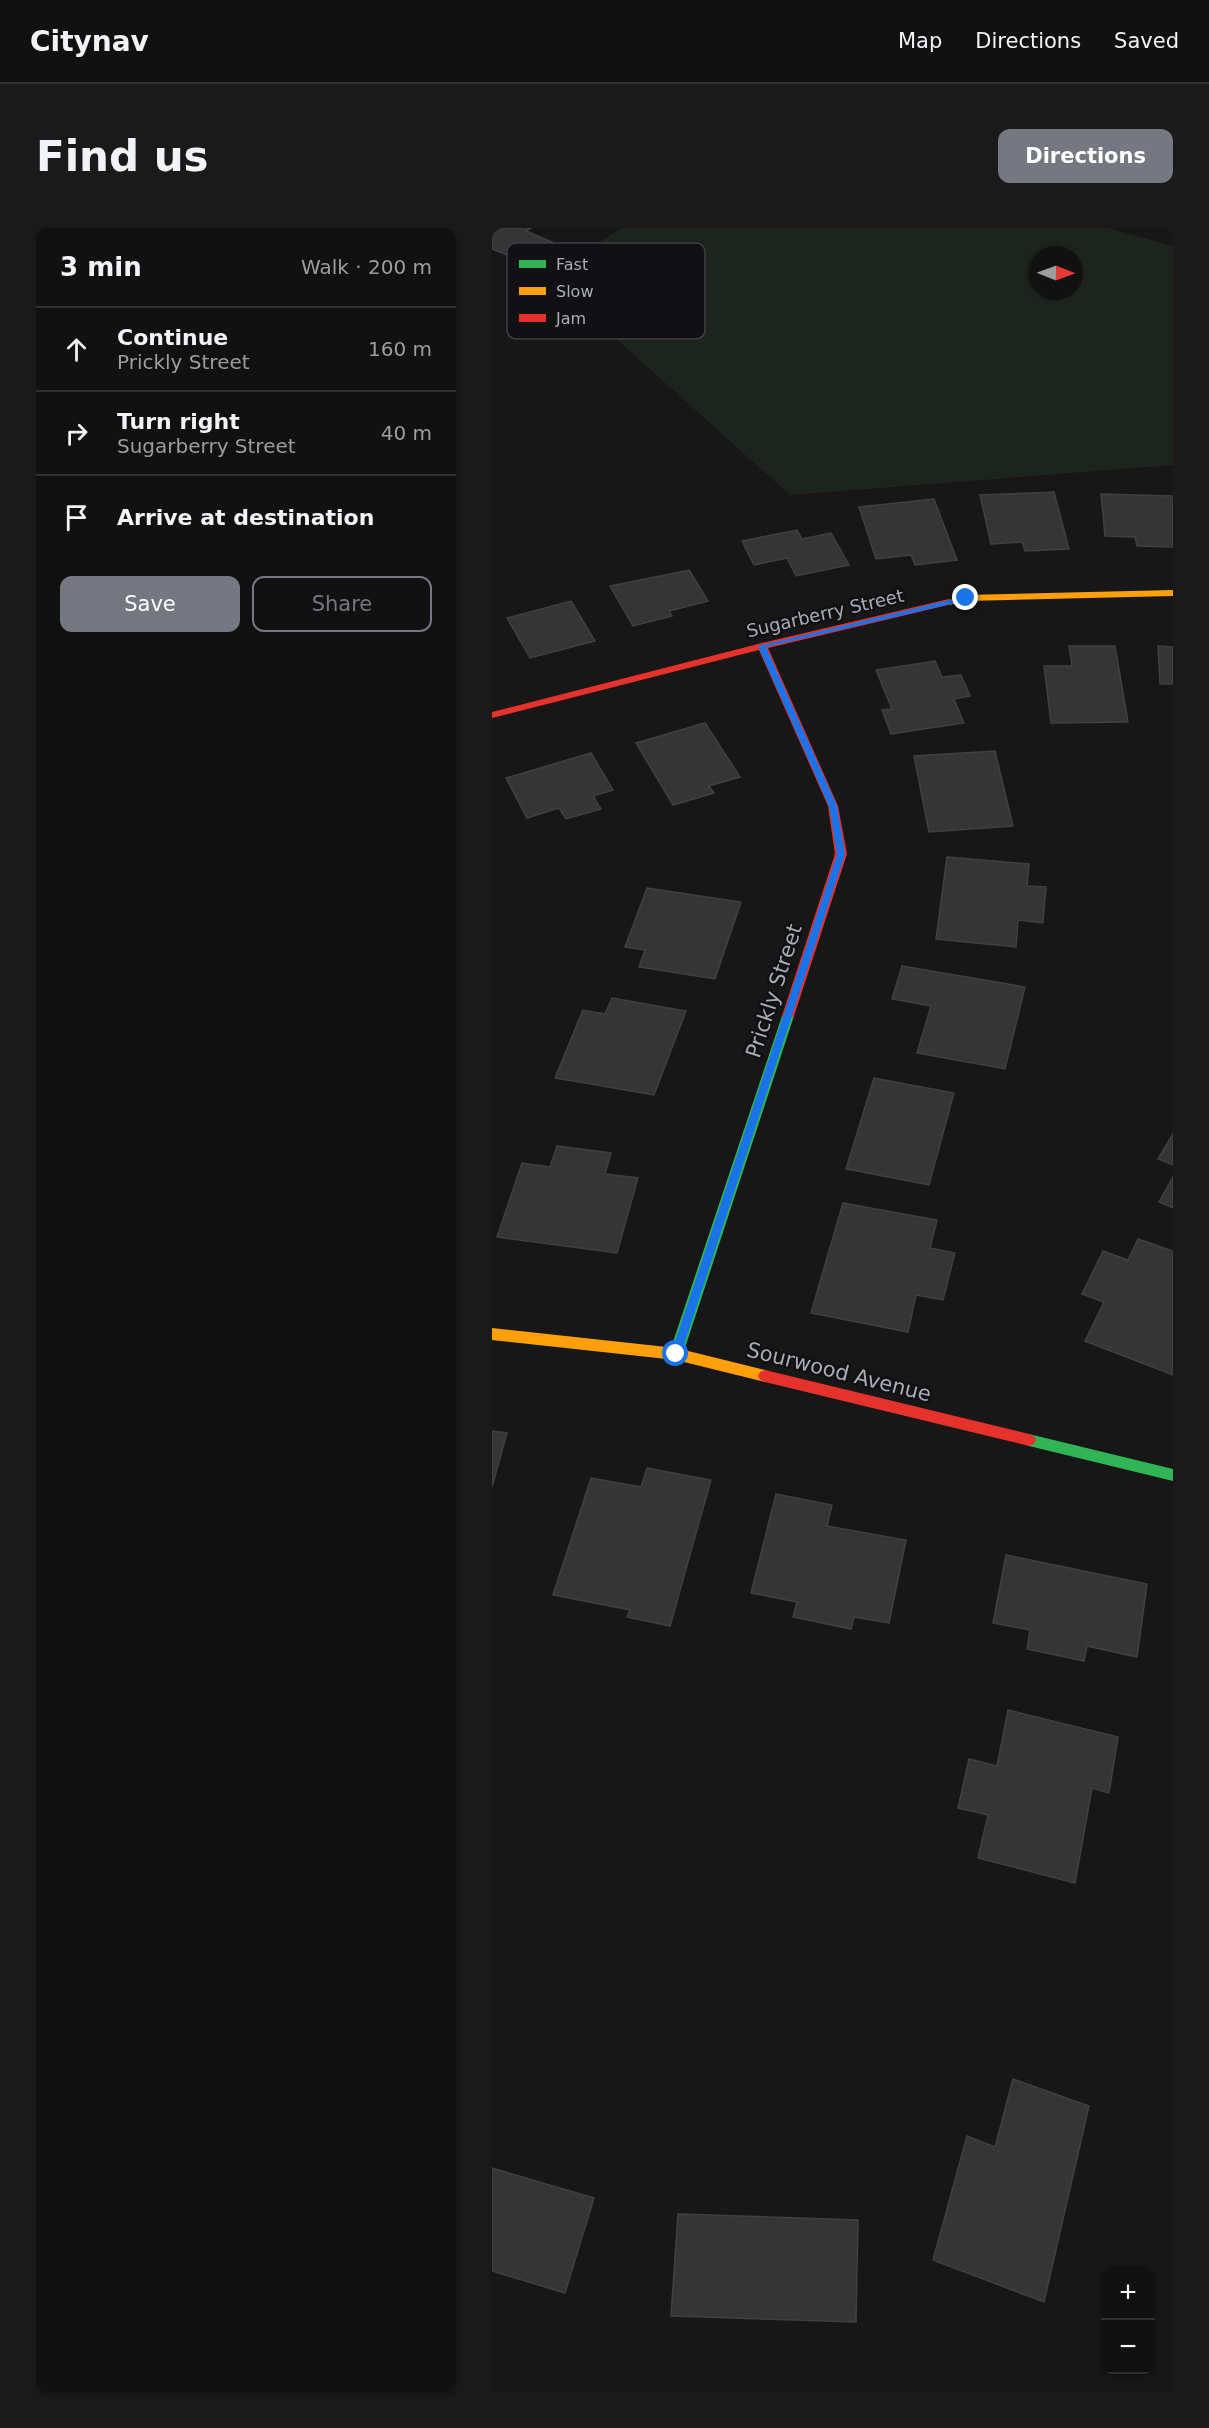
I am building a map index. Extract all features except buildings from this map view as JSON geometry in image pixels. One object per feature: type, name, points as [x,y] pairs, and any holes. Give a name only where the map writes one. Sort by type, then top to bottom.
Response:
[{"type":"street","name":"Sugarberry Street","points":[[492,715],[762,646],[966,598],[1173,593]]},
{"type":"street","name":"Prickly Street","points":[[676,1354],[841,854],[833,806],[762,646]]},
{"type":"street","name":"Sourwood Avenue","points":[[492,1334],[676,1354],[1173,1475]]},
{"type":"shaded area","points":[[622,228],[1108,228],[1173,246],[1173,465],[790,495],[616,339],[705,339],[705,243],[599,243]]},
{"type":"traffic: fast","points":[[676,1354],[788,1016]]},
{"type":"traffic: fast","points":[[1029,1440],[1173,1475]]},
{"type":"traffic: slow","points":[[949,602],[966,598],[1173,593]]},
{"type":"traffic: slow","points":[[492,1334],[676,1354],[765,1376]]},
{"type":"traffic: jam","points":[[492,715],[762,646],[949,602]]},
{"type":"traffic: jam","points":[[762,646],[833,806],[841,854],[788,1016]]},
{"type":"traffic: jam","points":[[765,1376],[1029,1440]]},
{"type":"route","points":[[676,1354],[841,854],[833,806],[762,646],[966,598]]}]
